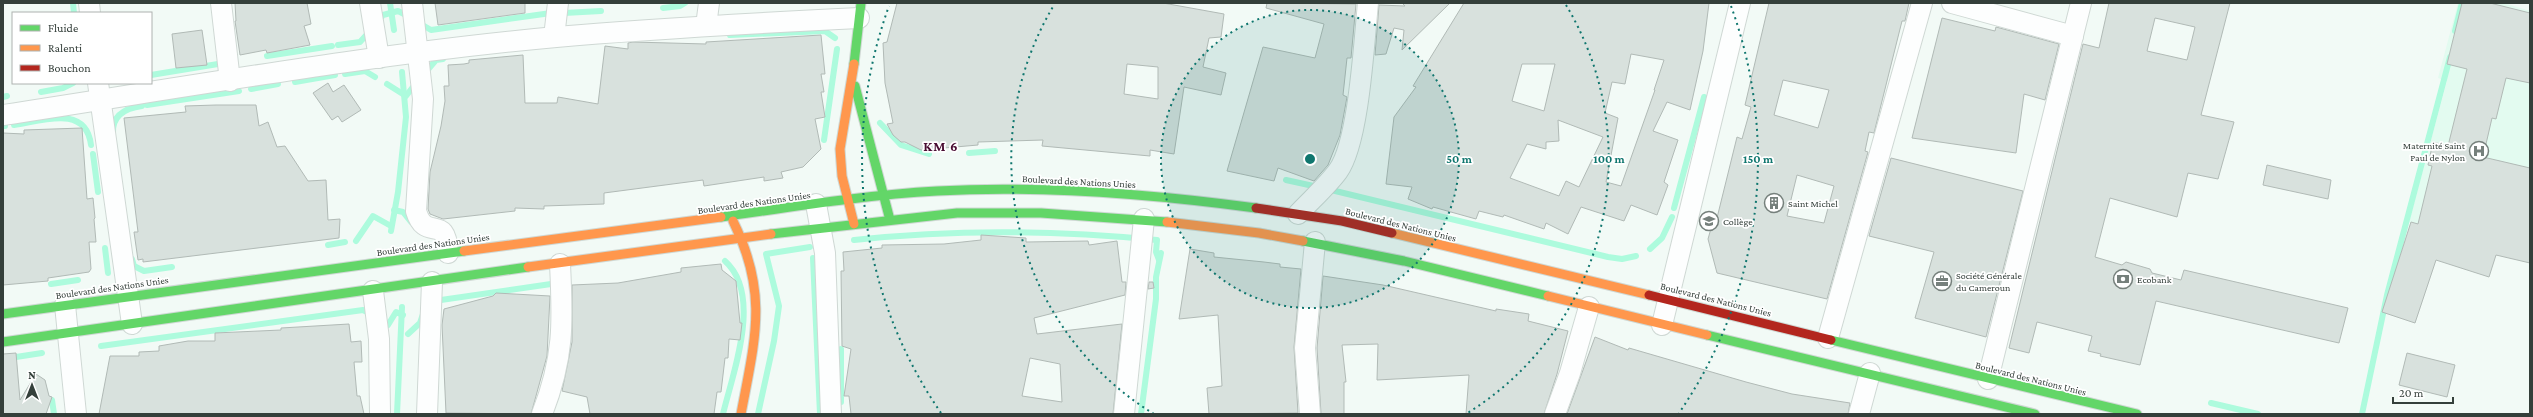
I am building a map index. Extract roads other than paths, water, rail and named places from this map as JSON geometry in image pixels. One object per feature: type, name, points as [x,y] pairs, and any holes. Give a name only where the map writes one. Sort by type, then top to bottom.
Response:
[{"type":"main road","points":[[854,224],[842,176],[840,149],[853,77],[860,11]]},
{"type":"main road","points":[[853,77],[859,106],[886,194],[890,220]]},
{"type":"main road","name":"Boulevard des Nations Unies","points":[[3,314],[886,194],[957,190],[1087,190],[1298,214],[1342,221],[2137,414]]},
{"type":"main road","points":[[3,342],[373,291],[519,268],[560,264],[741,238],[957,213],[998,213],[1144,219],[1315,242],[1404,261],[1662,325],[1870,373],[2035,414]]},
{"type":"main road","points":[[731,216],[741,238],[753,272],[757,302],[755,331],[741,414]]},
{"type":"street","points":[[221,3],[230,81]]},
{"type":"street","points":[[370,3],[379,58]]},
{"type":"street","points":[[412,3],[423,99],[416,211],[420,223],[426,228],[437,228],[443,232],[447,238],[448,253]]},
{"type":"street","points":[[554,38],[558,3]]},
{"type":"street","points":[[706,26],[709,3]]},
{"type":"street","points":[[1298,214],[1338,170],[1350,141],[1359,90],[1368,3]]},
{"type":"street","points":[[1662,325],[1667,299],[1740,3]]},
{"type":"street","points":[[1828,338],[1922,3]]},
{"type":"street","points":[[1952,3],[2073,36]]},
{"type":"street","points":[[1988,379],[2081,3]]},
{"type":"street","points":[[3,115],[99,92],[230,81],[379,58],[554,38],[706,26],[860,11]]},
{"type":"street","points":[[99,92],[132,324]]},
{"type":"street","points":[[816,204],[825,253],[830,335],[831,414]]},
{"type":"street","points":[[1124,414],[1144,219]]},
{"type":"street","points":[[1310,414],[1305,348],[1315,242]]},
{"type":"street","points":[[542,414],[558,369],[561,346],[560,264]]},
{"type":"street","points":[[427,414],[432,282]]},
{"type":"street","points":[[373,291],[379,339],[380,414]]},
{"type":"street","points":[[65,305],[76,414]]},
{"type":"street","points":[[1555,414],[1570,373],[1589,306]]},
{"type":"street","points":[[1859,414],[1870,373]]},
{"type":"waterway","points":[[73,3],[74,12]]},
{"type":"waterway","points":[[390,3],[394,30]]},
{"type":"waterway","points":[[663,8],[680,6],[685,3]]},
{"type":"waterway","points":[[2455,31],[2462,3]]},
{"type":"waterway","points":[[377,23],[383,15],[398,11],[410,17]]},
{"type":"waterway","points":[[564,13],[601,11]]},
{"type":"waterway","points":[[419,23],[431,30],[551,13]]},
{"type":"waterway","points":[[338,45],[360,42],[370,31]]},
{"type":"waterway","points":[[730,35],[825,31],[835,38]]},
{"type":"waterway","points":[[267,56],[332,46]]},
{"type":"waterway","points":[[824,140],[837,49]]},
{"type":"waterway","points":[[2362,414],[2387,295],[2450,57]]},
{"type":"waterway","points":[[425,73],[436,60],[443,59]]},
{"type":"waterway","points":[[152,75],[224,63]]},
{"type":"waterway","points":[[345,74],[365,71],[375,77]]},
{"type":"waterway","points":[[391,231],[398,192],[406,117],[402,72]]},
{"type":"waterway","points":[[295,82],[335,75]]},
{"type":"waterway","points":[[387,84],[406,96],[416,83]]},
{"type":"waterway","points":[[41,92],[63,88],[71,84]]},
{"type":"waterway","points":[[251,89],[278,84]]},
{"type":"waterway","points":[[147,105],[239,91]]},
{"type":"waterway","points":[[3,97],[7,96]]},
{"type":"waterway","points":[[1674,208],[1704,97]]},
{"type":"waterway","points":[[113,133],[115,121],[122,113],[131,108],[142,106]]},
{"type":"waterway","points":[[14,125],[49,119],[61,118],[72,120],[81,124],[87,132],[91,145]]},
{"type":"waterway","points":[[880,123],[901,145],[929,154]]},
{"type":"waterway","points":[[969,153],[995,151]]},
{"type":"waterway","points":[[93,154],[98,192]]},
{"type":"waterway","points":[[1286,180],[1318,187]]},
{"type":"waterway","points":[[1327,189],[1608,257],[1622,259],[1636,256]]},
{"type":"waterway","points":[[394,210],[403,212],[411,222]]},
{"type":"waterway","points":[[356,241],[373,216],[391,226]]},
{"type":"waterway","points":[[1650,249],[1662,238],[1672,217]]},
{"type":"waterway","points":[[854,240],[892,236],[967,233],[1005,232],[1081,234],[1157,240],[1156,252],[1159,260]]},
{"type":"waterway","points":[[328,245],[345,242]]},
{"type":"waterway","points":[[758,414],[774,341],[779,306],[766,254],[810,247]]},
{"type":"waterway","points":[[105,248],[108,273]]},
{"type":"waterway","points":[[1141,414],[1156,299],[1156,277],[1161,253]]},
{"type":"waterway","points":[[813,258],[820,414]]},
{"type":"waterway","points":[[132,259],[134,266],[144,271],[172,267]]},
{"type":"waterway","points":[[723,414],[738,356],[744,313],[742,293],[736,276],[725,261]]},
{"type":"waterway","points":[[51,284],[78,280]]},
{"type":"waterway","points":[[434,301],[551,284]]},
{"type":"waterway","points":[[397,414],[402,307]]},
{"type":"waterway","points":[[101,346],[363,310],[371,314]]},
{"type":"waterway","points":[[381,321],[388,325],[396,312],[403,315]]},
{"type":"waterway","points":[[408,334],[420,323],[423,314]]},
{"type":"waterway","points":[[841,349],[841,402]]},
{"type":"waterway","points":[[3,359],[42,353]]},
{"type":"waterway","points":[[52,400],[54,414]]},
{"type":"waterway","points":[[2211,403],[2258,414]]},
{"type":"place","name":"Maternité Saint Paul de Nylon","points":[[2479,151]]},
{"type":"place","name":"Saint Michel","points":[[1774,203]]},
{"type":"place","name":"Collège","points":[[1709,221]]},
{"type":"place","name":"Ecobank","points":[[2123,279]]},
{"type":"place","name":"Société Générale du Cameroun","points":[[1942,281]]},
{"type":"district","name":"KM 6","points":[[941,146]]}]
